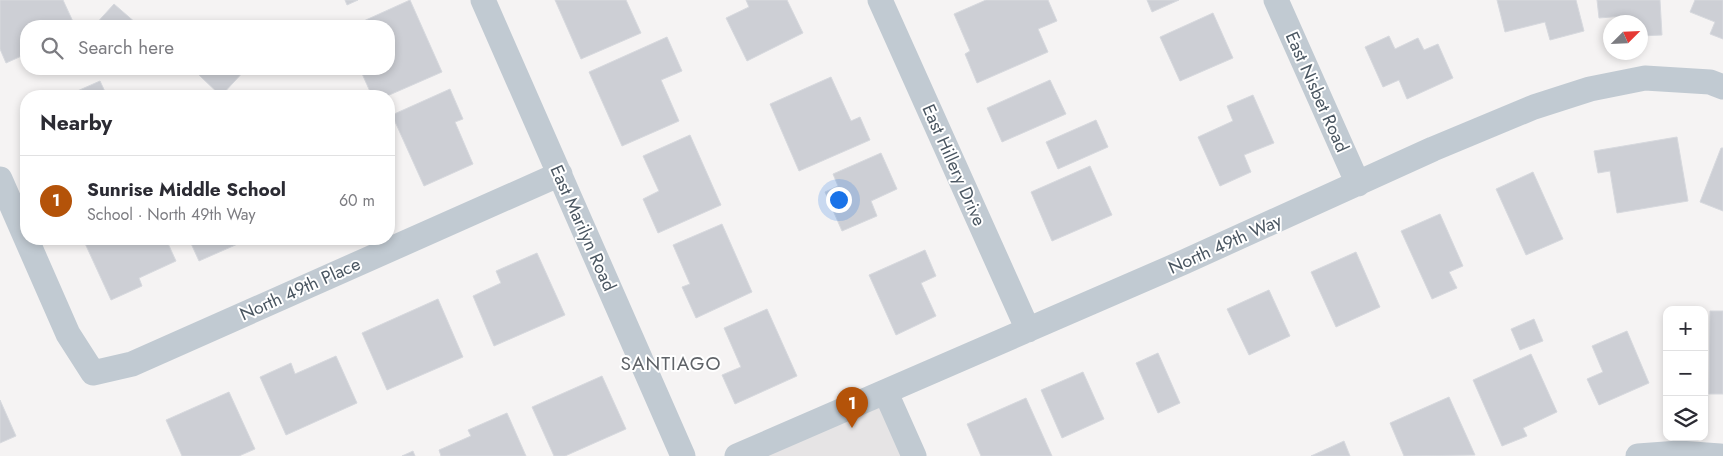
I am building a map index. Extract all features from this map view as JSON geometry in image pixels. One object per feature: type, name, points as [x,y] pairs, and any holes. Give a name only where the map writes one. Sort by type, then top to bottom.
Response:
[{"type":"street","name":"East Marilyn Road","points":[[483,0],[683,456]]},
{"type":"street","name":"East Hillery Drive","points":[[880,0],[1028,330]]},
{"type":"street","name":"East Nisbet Road","points":[[1276,0],[1358,184]]},
{"type":"street","name":"North 49th Way","points":[[737,456],[886,393],[1184,262],[1433,149],[1534,107],[1590,89],[1644,78],[1710,82],[1723,87]]},
{"type":"street","name":"North 49th Place","points":[[29,245],[68,334],[93,373],[132,364],[560,174]]},
{"type":"street","name":"North 49th Place","points":[[0,179],[20,225]]},
{"type":"street","points":[[886,393],[914,456]]},
{"type":"street","points":[[1638,456],[1679,453],[1720,456]]},
{"type":"shaded area","points":[[886,393],[914,456],[737,456]]},
{"type":"building","points":[[0,0],[63,0],[72,20],[20,20],[20,57],[6,63],[0,49]]},
{"type":"building","points":[[345,0],[358,0],[347,5]]},
{"type":"building","points":[[410,0],[442,72],[395,93],[395,90],[369,90],[363,75],[395,75],[395,20],[366,20]]},
{"type":"building","points":[[555,0],[626,0],[641,33],[581,59]]},
{"type":"building","points":[[746,0],[787,0],[803,33],[747,61],[726,18],[749,7]]},
{"type":"building","points":[[986,0],[1048,0],[1057,21],[1038,29],[1048,52],[977,83],[965,54],[970,51],[954,14]]},
{"type":"building","points":[[1147,0],[1179,0],[1152,12]]},
{"type":"building","points":[[1497,0],[1576,0],[1584,31],[1550,40],[1545,22],[1505,32]]},
{"type":"building","points":[[1597,0],[1660,0],[1662,35],[1648,36],[1648,15],[1603,15],[1603,18],[1599,18]]},
{"type":"building","points":[[1695,0],[1723,0],[1723,39],[1710,34],[1715,22],[1690,12]]},
{"type":"building","points":[[114,4],[132,20],[99,20]]},
{"type":"building","points":[[1213,13],[1233,58],[1180,81],[1160,37]]},
{"type":"building","points":[[1389,36],[1395,49],[1418,38],[1424,50],[1438,44],[1453,78],[1407,99],[1399,80],[1383,87],[1365,47]]},
{"type":"building","points":[[667,37],[682,71],[661,80],[679,121],[622,146],[589,72]]},
{"type":"building","points":[[199,75],[240,75],[227,90],[215,90]]},
{"type":"building","points":[[831,77],[851,121],[860,117],[870,140],[799,171],[770,104]]},
{"type":"building","points":[[1050,80],[1066,114],[1002,142],[987,108]]},
{"type":"building","points":[[100,81],[104,90],[80,90]]},
{"type":"building","points":[[450,89],[463,119],[455,122],[473,164],[424,186],[395,122],[395,114]]},
{"type":"building","points":[[1253,95],[1274,143],[1244,155],[1251,172],[1220,186],[1198,137],[1233,121],[1227,106]]},
{"type":"building","points":[[1096,120],[1108,147],[1058,169],[1046,142]]},
{"type":"building","points":[[690,135],[721,205],[658,233],[643,199],[659,191],[643,156]]},
{"type":"building","points":[[1677,137],[1688,201],[1617,213],[1610,171],[1598,173],[1594,151]]},
{"type":"building","points":[[1721,148],[1723,148],[1723,211],[1700,202]]},
{"type":"building","points":[[881,153],[897,189],[871,201],[877,216],[842,231],[825,192],[838,186],[833,174]]},
{"type":"building","points":[[1090,166],[1112,215],[1052,241],[1031,192]]},
{"type":"building","points":[[1533,172],[1563,239],[1526,255],[1496,189]]},
{"type":"building","points":[[1440,214],[1463,266],[1449,272],[1457,288],[1432,299],[1401,231]]},
{"type":"building","points":[[722,224],[752,292],[696,318],[682,287],[690,284],[673,245]]},
{"type":"building","points":[[86,245],[169,245],[176,261],[139,278],[142,286],[111,300]]},
{"type":"building","points":[[192,245],[235,245],[199,261]]},
{"type":"building","points":[[925,250],[936,276],[921,283],[936,316],[896,335],[869,275]]},
{"type":"building","points":[[1356,252],[1380,307],[1336,327],[1311,272]]},
{"type":"building","points":[[537,253],[565,315],[494,346],[473,296],[501,283],[496,271]]},
{"type":"building","points":[[1269,290],[1290,336],[1249,355],[1227,309]]},
{"type":"building","points":[[438,299],[463,357],[387,390],[362,333]]},
{"type":"building","points":[[767,309],[797,376],[735,404],[722,375],[741,367],[724,328]]},
{"type":"building","points":[[1710,311],[1723,311],[1723,394],[1709,394]]},
{"type":"building","points":[[1534,319],[1543,341],[1520,350],[1511,329]]},
{"type":"building","points":[[1627,331],[1649,383],[1599,405],[1587,379],[1603,372],[1592,346]]},
{"type":"building","points":[[1158,353],[1180,403],[1158,413],[1136,363]]},
{"type":"building","points":[[1531,354],[1557,412],[1523,428],[1527,436],[1502,446],[1473,380]]},
{"type":"building","points":[[336,356],[357,403],[286,435],[260,377],[291,363],[295,374]]},
{"type":"building","points":[[1083,372],[1104,419],[1062,438],[1041,390]]},
{"type":"building","points":[[602,376],[626,429],[565,456],[554,456],[532,407]]},
{"type":"building","points":[[229,392],[255,449],[239,456],[182,456],[166,420]]},
{"type":"building","points":[[1449,397],[1475,455],[1404,456],[1390,423]]},
{"type":"building","points":[[1026,398],[1052,456],[981,456],[967,424]]},
{"type":"building","points":[[0,400],[16,436],[0,443]]},
{"type":"building","points":[[507,413],[526,456],[441,456],[439,450],[471,436],[468,430]]},
{"type":"building","points":[[1344,441],[1350,456],[1311,456]]},
{"type":"building","points":[[413,451],[415,456],[402,456]]},
{"type":"place","name":"Sunrise Middle School","points":[[852,428]]},
{"type":"district","name":"SANTIAGO","points":[[671,363]]}]
